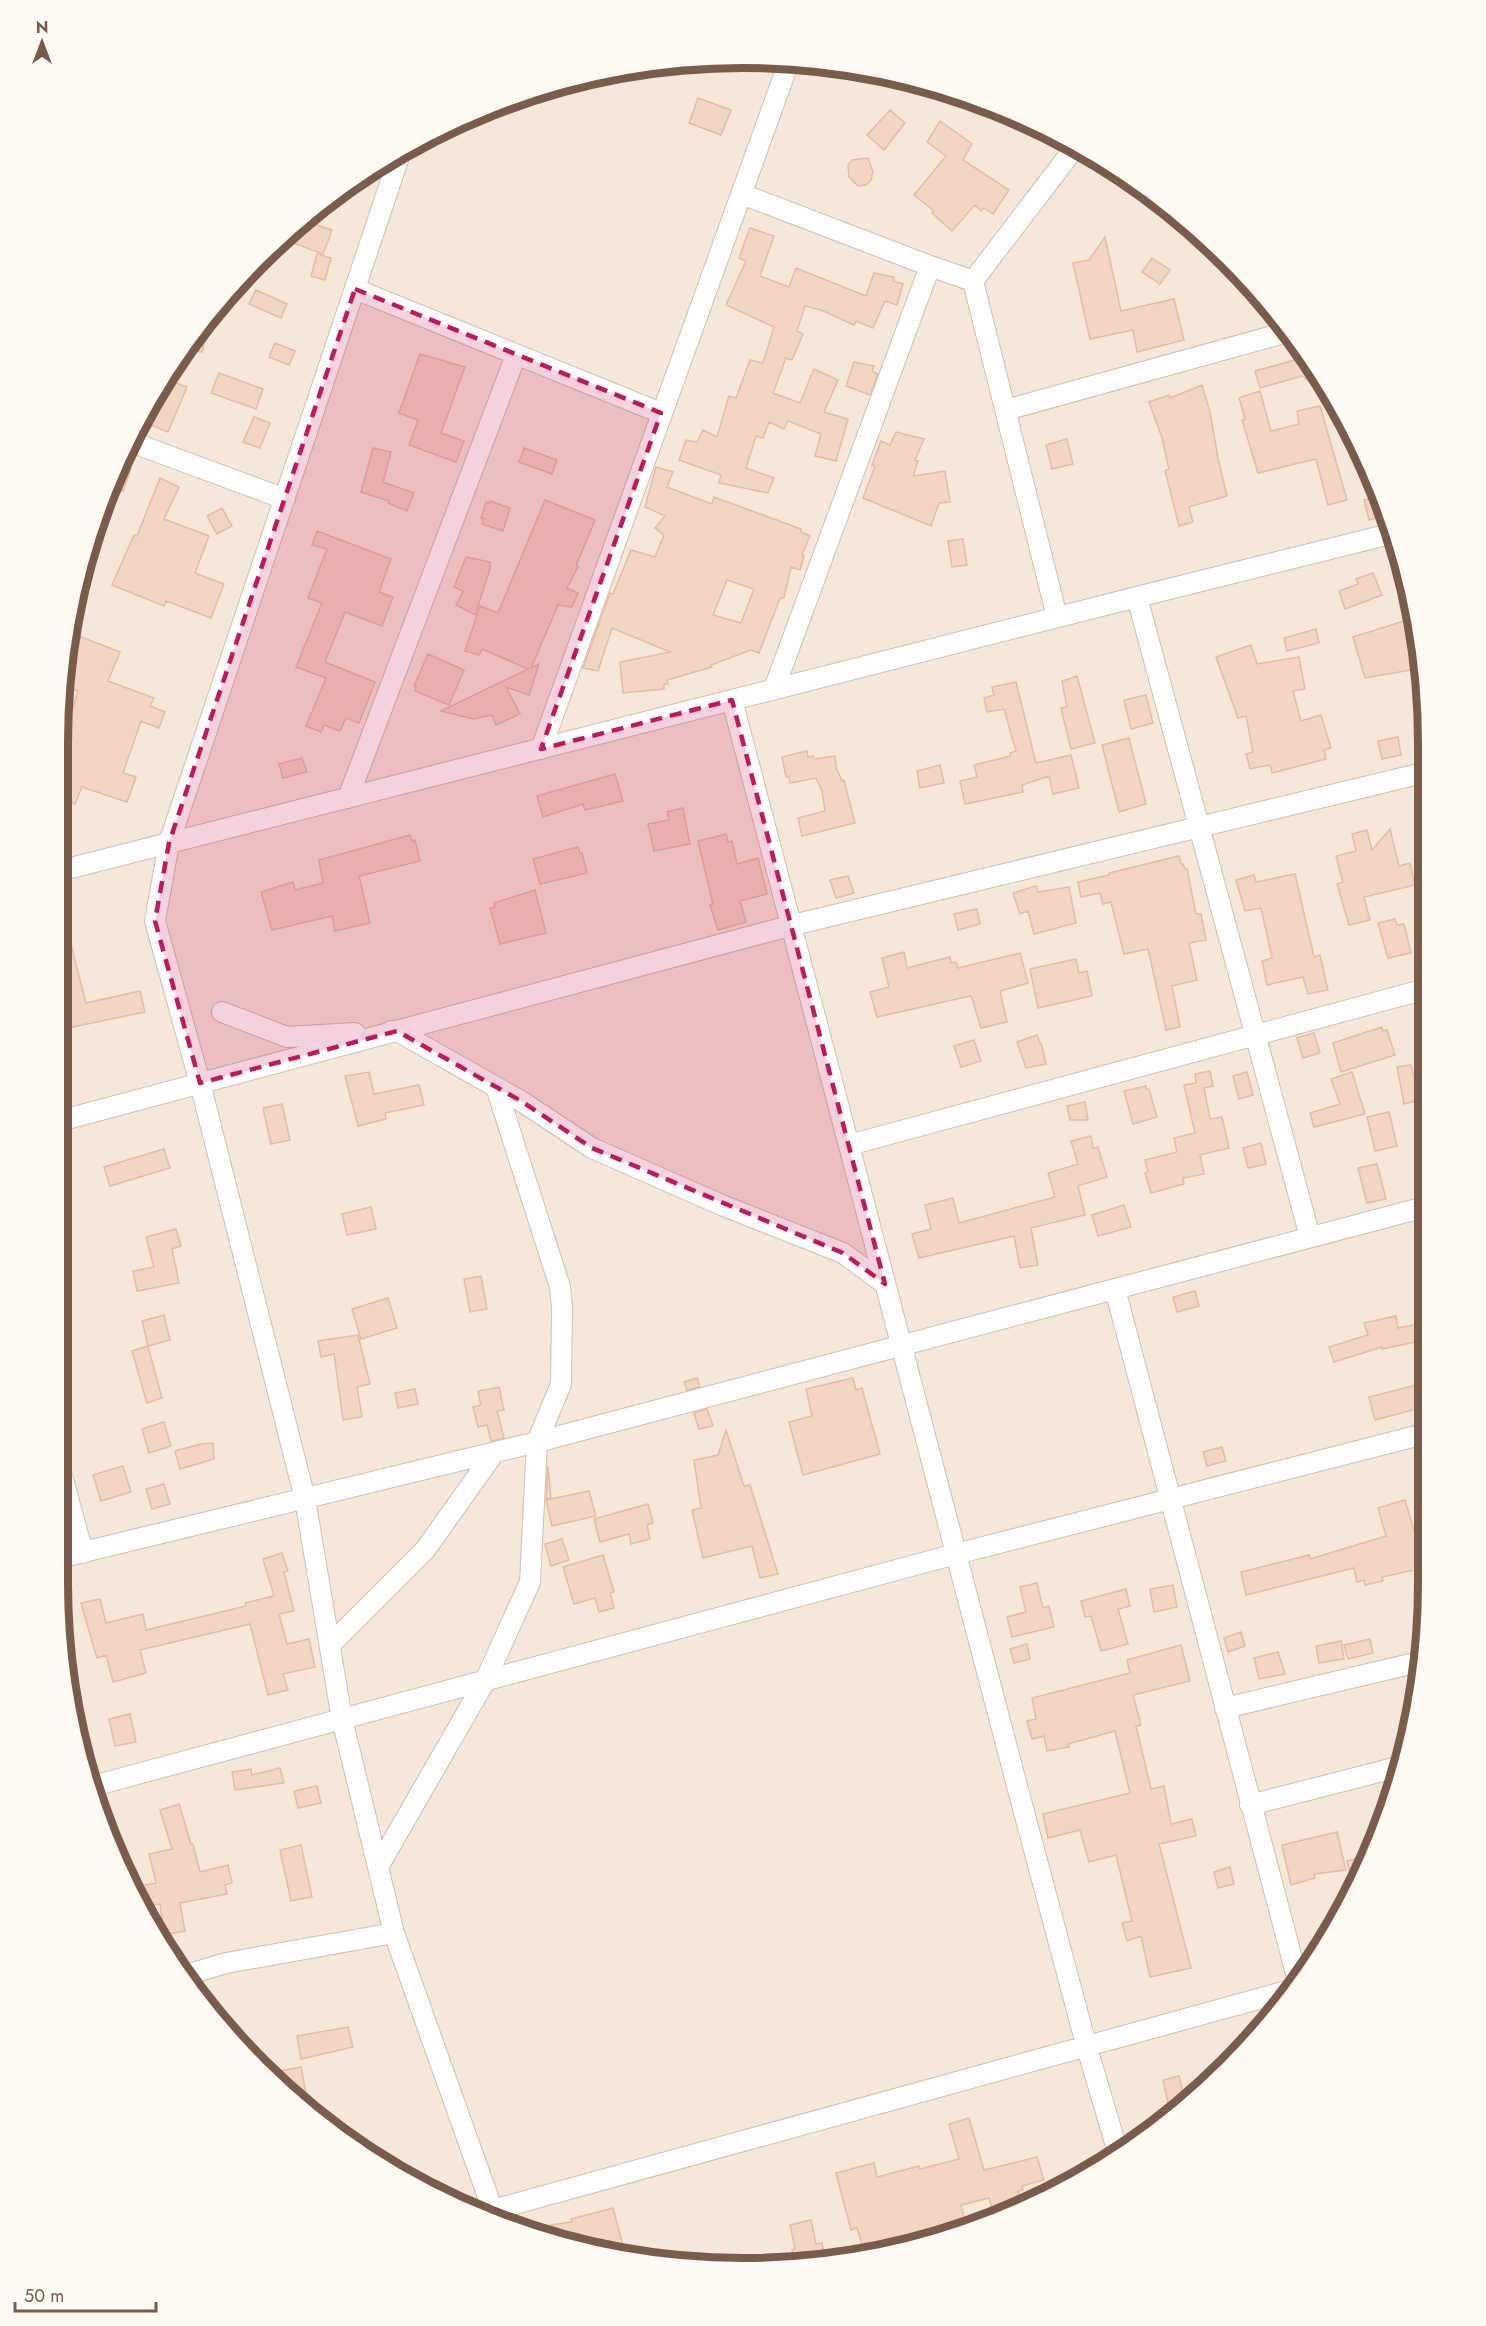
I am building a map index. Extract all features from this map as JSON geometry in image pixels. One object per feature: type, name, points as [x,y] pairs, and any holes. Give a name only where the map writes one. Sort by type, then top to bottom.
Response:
[{"type":"street","points":[[541,749],[786,69]]},
{"type":"street","points":[[973,281],[1071,153]]},
{"type":"street","points":[[397,163],[169,843],[155,921],[200,1083],[305,1499],[342,1719],[394,1933],[493,2210]]},
{"type":"street","points":[[742,194],[973,281]]},
{"type":"street","points":[[774,689],[930,266]]},
{"type":"street","points":[[973,281],[1057,617]]},
{"type":"street","points":[[355,289],[661,413]]},
{"type":"street","points":[[1006,410],[1281,335]]},
{"type":"street","points":[[348,798],[516,355]]},
{"type":"street","points":[[137,444],[285,499]]},
{"type":"street","points":[[68,869],[1386,535]]},
{"type":"street","points":[[1137,597],[1310,1237]]},
{"type":"street","points":[[732,700],[1087,2048],[1116,2146]]},
{"type":"street","points":[[68,1119],[793,925],[1418,774]]},
{"type":"street","points":[[849,1145],[1418,991]]},
{"type":"street","points":[[222,1012],[287,1037],[397,1031],[521,1101],[592,1148],[724,1206],[843,1253],[885,1284]]},
{"type":"street","points":[[378,1867],[485,1681],[530,1582],[537,1442],[561,1384],[560,1287],[496,1087]]},
{"type":"street","points":[[68,1556],[537,1442],[1418,1209]]},
{"type":"street","points":[[1115,1289],[1295,1971]]},
{"type":"street","points":[[99,1784],[956,1554],[1418,1436]]},
{"type":"street","points":[[330,1645],[425,1550],[494,1453]]},
{"type":"street","points":[[68,1498],[83,1553]]},
{"type":"street","points":[[1225,1708],[1414,1663]]},
{"type":"street","points":[[1250,1805],[1392,1769]]},
{"type":"street","points":[[192,1973],[226,1963],[394,1933]]},
{"type":"street","points":[[502,2214],[1280,1993]]},
{"type":"highlighted area","points":[[355,289],[661,413],[541,749],[732,700],[885,1284],[843,1253],[592,1148],[521,1101],[397,1031],[200,1083],[155,921],[169,843]]},
{"type":"shaded area","points":[[699,69],[787,69],[875,80],[918,91],[960,103],[1042,137],[1118,181],[1154,207],[1221,265],[1279,332],[1305,368],[1349,444],[1383,526],[1395,568],[1406,611],[1417,699],[1418,1583],[1413,1671],[1406,1715],[1395,1758],[1383,1800],[1367,1842],[1328,1921],[1279,1994],[1221,2061],[1154,2119],[1118,2145],[1042,2189],[960,2223],[875,2246],[787,2257],[743,2258],[655,2253],[611,2246],[526,2223],[444,2189],[368,2145],[332,2119],[265,2061],[207,1994],[181,1958],[137,1882],[103,1800],[80,1715],[69,1627],[68,743],[73,655],[80,611],[91,568],[103,526],[119,484],[158,405],[207,332],[265,265],[298,235],[368,181],[405,158],[444,137],[526,103],[611,80],[655,73]]},
{"type":"building","points":[[698,98],[731,110],[721,135],[689,123]]},
{"type":"building","points":[[890,110],[905,123],[884,150],[867,135]]},
{"type":"building","points":[[940,121],[972,144],[963,160],[1009,190],[993,214],[984,208],[981,211],[975,205],[952,231],[932,213],[934,211],[914,195],[946,156],[927,142]]},
{"type":"building","points":[[868,158],[873,172],[871,180],[866,185],[858,186],[849,177],[848,165],[852,160]]},
{"type":"building","points":[[312,224],[332,230],[323,254],[290,242]]},
{"type":"building","points":[[750,228],[774,236],[760,276],[789,287],[796,268],[866,296],[874,273],[894,277],[893,281],[903,284],[897,305],[885,301],[873,328],[856,321],[854,325],[821,310],[805,306],[797,331],[803,334],[792,360],[786,358],[773,393],[800,403],[814,369],[838,380],[824,412],[848,419],[836,461],[815,456],[821,434],[788,421],[784,429],[769,422],[763,438],[756,436],[746,468],[774,478],[768,493],[719,483],[721,475],[679,460],[686,440],[697,442],[703,430],[717,437],[729,396],[736,398],[750,360],[763,363],[774,327],[726,305],[746,261],[739,258]]},
{"type":"building","points":[[1105,237],[1121,311],[1174,299],[1184,340],[1137,352],[1133,330],[1090,339],[1073,263],[1089,260]]},
{"type":"building","points":[[317,254],[331,258],[325,280],[311,276]]},
{"type":"building","points":[[1152,258],[1170,270],[1160,284],[1142,272]]},
{"type":"building","points":[[256,290],[287,304],[281,318],[249,304]]},
{"type":"building","points":[[207,332],[202,352],[194,350]]},
{"type":"building","points":[[275,343],[295,351],[289,365],[269,357]]},
{"type":"building","points":[[420,354],[465,367],[441,433],[464,441],[456,462],[409,445],[418,420],[399,413]]},
{"type":"building","points":[[1298,359],[1316,386],[1302,376],[1260,388],[1255,371]]},
{"type":"building","points":[[854,362],[874,366],[872,371],[878,374],[870,395],[846,386]]},
{"type":"building","points":[[219,373],[263,389],[256,409],[211,393]]},
{"type":"building","points":[[173,382],[187,387],[168,432],[148,424]]},
{"type":"building","points":[[1202,385],[1210,412],[1227,496],[1189,507],[1193,522],[1179,526],[1165,471],[1169,469],[1162,438],[1149,402],[1169,395],[1170,398]]},
{"type":"building","points":[[1260,391],[1271,431],[1299,424],[1297,411],[1320,406],[1347,500],[1328,505],[1316,459],[1258,473],[1242,420],[1245,419],[1239,398]]},
{"type":"building","points":[[254,417],[270,423],[260,448],[243,442]]},
{"type":"building","points":[[896,432],[924,439],[915,460],[918,461],[913,476],[945,471],[950,502],[939,503],[931,526],[863,498],[875,466],[872,465],[881,441],[890,445]]},
{"type":"building","points":[[1067,439],[1073,464],[1052,469],[1046,445]]},
{"type":"building","points":[[373,448],[391,452],[383,482],[414,493],[407,511],[388,503],[389,501],[361,492]]},
{"type":"building","points":[[524,448],[557,460],[552,474],[519,462]]},
{"type":"building","points":[[656,467],[673,472],[667,487],[712,504],[714,497],[801,529],[801,532],[810,536],[802,555],[804,556],[800,570],[791,567],[784,598],[780,598],[759,653],[751,650],[711,665],[712,667],[667,680],[668,684],[664,684],[664,689],[623,693],[620,662],[670,652],[612,628],[598,671],[583,668],[610,593],[613,594],[631,550],[655,557],[664,535],[655,528],[665,516],[645,507]],"holes":[[[727,580],[754,589],[741,623],[713,615]]]},
{"type":"building","points":[[126,468],[131,469],[123,491],[117,489]]},
{"type":"building","points":[[160,478],[179,487],[164,519],[209,536],[195,573],[224,584],[211,618],[166,601],[164,606],[112,585],[134,535],[137,536]]},
{"type":"building","points":[[1372,498],[1380,517],[1369,520],[1364,500]]},
{"type":"building","points":[[545,500],[595,520],[576,566],[578,567],[567,588],[578,593],[572,607],[558,605],[531,668],[539,664],[529,695],[506,687],[520,714],[496,725],[492,715],[473,719],[441,711],[528,669],[482,649],[479,655],[465,651],[480,606],[498,613]]},
{"type":"building","points":[[490,501],[510,508],[503,531],[482,524],[484,519],[481,518],[486,502],[489,504]]},
{"type":"building","points":[[222,508],[232,526],[217,534],[207,516]]},
{"type":"building","points":[[317,531],[391,559],[379,592],[393,597],[382,626],[345,612],[325,662],[375,682],[359,723],[346,718],[340,731],[324,725],[321,732],[306,726],[326,678],[296,667],[322,603],[308,598],[327,549],[312,545]]},
{"type":"building","points":[[963,539],[967,565],[952,567],[948,541]]},
{"type":"building","points":[[466,557],[490,562],[490,569],[475,615],[456,605],[463,591],[454,587]]},
{"type":"building","points":[[1373,573],[1382,595],[1345,609],[1339,591],[1358,584],[1356,579]]},
{"type":"building","points":[[1407,620],[1414,669],[1365,678],[1353,637]]},
{"type":"building","points":[[1316,629],[1319,643],[1287,651],[1284,638]]},
{"type":"building","points":[[76,636],[120,652],[108,681],[154,698],[150,706],[165,712],[159,728],[141,721],[123,773],[136,777],[127,802],[82,787],[75,804],[68,801],[68,723],[78,691],[70,687]]},
{"type":"building","points":[[1251,645],[1257,664],[1299,657],[1305,689],[1293,691],[1301,721],[1321,715],[1331,748],[1324,750],[1326,759],[1272,773],[1270,765],[1250,769],[1246,754],[1253,752],[1246,716],[1238,718],[1216,657]]},
{"type":"building","points":[[428,654],[464,670],[449,705],[415,691],[414,686]]},
{"type":"building","points":[[1077,676],[1095,743],[1071,749],[1061,708],[1067,707],[1062,681]]},
{"type":"building","points":[[1016,682],[1036,763],[1071,755],[1079,788],[1053,794],[1049,776],[1022,785],[1023,792],[965,804],[960,781],[977,777],[974,765],[1011,756],[1010,753],[1016,751],[1004,709],[987,712],[984,698],[994,695],[992,687]]},
{"type":"building","points":[[1146,695],[1153,723],[1131,729],[1124,700]]},
{"type":"building","points":[[1398,737],[1401,755],[1382,759],[1378,741]]},
{"type":"building","points":[[1129,738],[1146,804],[1119,812],[1102,745]]},
{"type":"building","points":[[807,751],[808,757],[813,756],[814,759],[835,756],[836,767],[842,781],[844,780],[855,823],[802,836],[798,818],[825,811],[822,791],[816,778],[790,783],[789,776],[786,777],[782,757]]},
{"type":"building","points":[[302,758],[307,772],[283,778],[279,764]]},
{"type":"building","points":[[940,765],[944,783],[920,788],[917,771]]},
{"type":"building","points":[[615,774],[623,801],[585,810],[583,804],[543,817],[537,796]]},
{"type":"building","points":[[683,808],[690,844],[654,851],[648,824],[669,820],[667,812]]},
{"type":"building","points":[[1390,829],[1399,866],[1410,863],[1415,885],[1364,897],[1370,920],[1349,925],[1337,884],[1343,882],[1336,856],[1356,851],[1352,834],[1367,830],[1372,850]]},
{"type":"building","points":[[726,834],[728,842],[732,841],[737,864],[758,858],[767,894],[740,901],[746,922],[718,930],[710,905],[713,904],[698,841]]},
{"type":"building","points":[[410,835],[412,841],[415,840],[420,861],[359,876],[370,923],[335,931],[332,916],[272,930],[261,892],[293,882],[295,890],[323,883],[319,860]]},
{"type":"building","points":[[578,847],[582,853],[587,873],[540,884],[533,859]]},
{"type":"building","points":[[1179,856],[1181,864],[1187,869],[1196,914],[1201,914],[1206,940],[1189,943],[1197,980],[1172,986],[1180,1027],[1166,1030],[1148,949],[1124,954],[1111,902],[1103,904],[1100,893],[1081,897],[1078,882]]},
{"type":"building","points":[[1295,874],[1314,957],[1320,955],[1328,990],[1308,994],[1303,977],[1267,985],[1262,961],[1272,958],[1261,908],[1245,911],[1236,880],[1254,875],[1256,882]]},
{"type":"building","points":[[848,876],[854,893],[836,898],[830,880]]},
{"type":"building","points":[[1036,886],[1038,892],[1069,887],[1076,923],[1034,934],[1028,911],[1020,914],[1013,893]]},
{"type":"building","points":[[535,890],[546,933],[500,944],[490,908],[495,907],[494,903]]},
{"type":"building","points":[[977,909],[980,924],[958,930],[954,914]]},
{"type":"building","points":[[1395,919],[1397,925],[1404,924],[1411,953],[1388,958],[1378,923]]},
{"type":"building","points":[[68,937],[86,1003],[140,991],[145,1012],[68,1028]]},
{"type":"building","points":[[904,952],[907,968],[950,957],[951,963],[956,962],[958,968],[1020,953],[1028,983],[1000,991],[1007,1022],[981,1028],[970,996],[877,1017],[870,992],[889,987],[882,958]]},
{"type":"building","points":[[1076,959],[1079,973],[1087,971],[1092,996],[1038,1008],[1030,969]]},
{"type":"building","points":[[1382,1027],[1383,1031],[1387,1030],[1395,1055],[1341,1072],[1333,1043]]},
{"type":"building","points":[[1314,1033],[1320,1053],[1303,1058],[1297,1038]]},
{"type":"building","points":[[1037,1035],[1046,1064],[1026,1068],[1017,1042]]},
{"type":"building","points":[[974,1040],[981,1061],[961,1067],[954,1046]]},
{"type":"building","points":[[1411,1065],[1415,1082],[1418,1081],[1418,1100],[1404,1104],[1397,1067]]},
{"type":"building","points":[[1210,1071],[1213,1086],[1204,1088],[1210,1119],[1222,1117],[1229,1148],[1200,1155],[1204,1174],[1183,1178],[1184,1184],[1151,1193],[1145,1173],[1148,1172],[1145,1160],[1177,1152],[1174,1138],[1195,1133],[1184,1085],[1196,1083],[1195,1074]]},
{"type":"building","points":[[369,1072],[374,1094],[419,1085],[424,1105],[385,1113],[386,1119],[358,1126],[345,1076]]},
{"type":"building","points":[[1247,1072],[1253,1095],[1239,1099],[1233,1076]]},
{"type":"building","points":[[1352,1072],[1365,1114],[1314,1127],[1310,1113],[1340,1104],[1331,1079]]},
{"type":"building","points":[[1146,1086],[1146,1089],[1149,1089],[1157,1117],[1133,1124],[1124,1091]]},
{"type":"building","points":[[1085,1102],[1088,1120],[1070,1120],[1067,1106]]},
{"type":"building","points":[[282,1104],[290,1140],[271,1144],[263,1108]]},
{"type":"building","points":[[1389,1112],[1397,1146],[1375,1151],[1367,1117]]},
{"type":"building","points":[[1091,1136],[1093,1148],[1098,1147],[1107,1177],[1078,1186],[1085,1215],[1031,1228],[1038,1265],[1020,1268],[1014,1236],[919,1258],[912,1234],[931,1229],[925,1205],[953,1198],[959,1223],[1055,1197],[1048,1173],[1078,1164],[1071,1141]]},
{"type":"building","points":[[1261,1143],[1266,1164],[1248,1168],[1243,1148]]},
{"type":"building","points":[[164,1149],[170,1168],[110,1186],[104,1167]]},
{"type":"building","points":[[1377,1164],[1386,1199],[1367,1203],[1358,1168]]},
{"type":"building","points":[[1124,1205],[1131,1227],[1098,1236],[1092,1215]]},
{"type":"building","points":[[371,1207],[376,1229],[347,1235],[342,1214]]},
{"type":"building","points":[[176,1229],[181,1246],[172,1249],[179,1283],[137,1291],[133,1271],[154,1267],[146,1237]]},
{"type":"building","points":[[481,1276],[487,1309],[470,1312],[464,1279]]},
{"type":"building","points":[[1195,1291],[1199,1306],[1177,1312],[1173,1297]]},
{"type":"building","points":[[388,1298],[397,1328],[361,1339],[352,1309]]},
{"type":"building","points":[[164,1315],[170,1340],[148,1346],[142,1321]]},
{"type":"building","points":[[1396,1316],[1398,1328],[1418,1324],[1418,1341],[1382,1349],[1382,1347],[1334,1362],[1329,1347],[1368,1335],[1364,1323]]},
{"type":"building","points":[[358,1335],[370,1384],[357,1387],[362,1417],[343,1420],[334,1354],[321,1357],[318,1341]]},
{"type":"building","points":[[148,1346],[162,1398],[147,1403],[132,1351]]},
{"type":"building","points":[[697,1378],[700,1387],[687,1390],[684,1382]]},
{"type":"building","points":[[853,1378],[856,1390],[862,1388],[880,1454],[803,1475],[789,1422],[812,1416],[806,1389]]},
{"type":"building","points":[[1418,1385],[1418,1409],[1375,1420],[1369,1397]]},
{"type":"building","points":[[499,1387],[504,1410],[497,1411],[504,1438],[491,1441],[487,1425],[478,1427],[473,1407],[481,1405],[478,1391]]},
{"type":"building","points":[[415,1389],[418,1404],[398,1408],[395,1393]]},
{"type":"building","points":[[707,1409],[713,1426],[699,1429],[694,1413]]},
{"type":"building","points":[[164,1422],[171,1446],[149,1453],[142,1429]]},
{"type":"building","points":[[726,1430],[744,1486],[750,1485],[778,1574],[760,1578],[752,1546],[703,1558],[692,1510],[701,1508],[694,1460],[718,1455]]},
{"type":"building","points":[[213,1443],[214,1459],[180,1469],[175,1451]]},
{"type":"building","points":[[1222,1447],[1226,1461],[1207,1466],[1203,1452]]},
{"type":"building","points":[[123,1466],[131,1492],[101,1501],[93,1475]]},
{"type":"building","points":[[548,1466],[551,1498],[546,1499]]},
{"type":"building","points":[[164,1484],[170,1504],[152,1509],[146,1489]]},
{"type":"building","points":[[589,1491],[596,1516],[552,1526],[546,1500]]},
{"type":"building","points":[[1405,1500],[1418,1544],[1418,1569],[1382,1577],[1383,1581],[1365,1585],[1364,1580],[1357,1582],[1354,1568],[1246,1595],[1241,1572],[1309,1555],[1310,1559],[1386,1536],[1378,1508]]},
{"type":"building","points":[[648,1504],[653,1523],[647,1525],[650,1539],[631,1544],[629,1534],[600,1542],[594,1519]]},
{"type":"building","points":[[562,1539],[569,1560],[551,1566],[545,1544]]},
{"type":"building","points":[[282,1553],[288,1571],[284,1572],[294,1611],[279,1614],[287,1644],[309,1639],[315,1667],[283,1674],[288,1690],[268,1695],[250,1624],[140,1650],[146,1673],[113,1682],[106,1655],[97,1658],[81,1603],[100,1599],[106,1623],[143,1614],[146,1630],[246,1606],[245,1603],[274,1596],[263,1559]]},
{"type":"building","points":[[603,1555],[614,1592],[610,1593],[614,1608],[599,1612],[595,1598],[574,1604],[563,1567]]},
{"type":"building","points":[[1037,1583],[1043,1608],[1049,1606],[1054,1627],[1012,1637],[1007,1617],[1026,1612],[1020,1587]]},
{"type":"building","points":[[1173,1585],[1177,1607],[1154,1612],[1150,1589]]},
{"type":"building","points":[[1126,1589],[1130,1606],[1118,1609],[1128,1644],[1101,1651],[1091,1616],[1085,1617],[1081,1601]]},
{"type":"building","points":[[1241,1632],[1245,1646],[1228,1652],[1224,1638]]},
{"type":"building","points":[[1370,1639],[1373,1653],[1348,1659],[1344,1645]]},
{"type":"building","points":[[1341,1641],[1344,1659],[1319,1663],[1316,1646]]},
{"type":"building","points":[[1027,1644],[1030,1659],[1014,1663],[1010,1649]]},
{"type":"building","points":[[1181,1645],[1190,1681],[1133,1695],[1141,1725],[1136,1726],[1151,1789],[1164,1786],[1171,1824],[1192,1819],[1196,1836],[1159,1844],[1191,1968],[1150,1977],[1141,1936],[1127,1941],[1122,1923],[1132,1921],[1116,1855],[1089,1862],[1080,1830],[1048,1838],[1043,1814],[1130,1793],[1115,1731],[1068,1744],[1069,1747],[1047,1751],[1044,1736],[1032,1739],[1027,1721],[1036,1719],[1032,1698],[1130,1673],[1127,1660]]},
{"type":"building","points":[[1278,1652],[1285,1674],[1259,1679],[1254,1658]]},
{"type":"building","points":[[130,1714],[136,1742],[115,1746],[109,1719]]},
{"type":"building","points":[[280,1768],[284,1783],[235,1790],[232,1772],[251,1769],[252,1775]]},
{"type":"building","points":[[317,1786],[321,1803],[298,1808],[294,1791]]},
{"type":"building","points":[[179,1804],[200,1872],[228,1865],[232,1883],[225,1885],[227,1894],[180,1903],[185,1931],[166,1935],[163,1930],[160,1904],[150,1906],[139,1886],[156,1883],[149,1854],[172,1849],[160,1810]]},
{"type":"building","points":[[1337,1832],[1346,1870],[1314,1874],[1315,1878],[1291,1885],[1282,1845]]},
{"type":"building","points":[[301,1845],[312,1897],[291,1901],[280,1850]]},
{"type":"building","points":[[1360,1858],[1351,1878],[1347,1861]]},
{"type":"building","points":[[1230,1867],[1234,1884],[1218,1888],[1214,1872]]},
{"type":"building","points":[[348,2027],[353,2047],[301,2059],[297,2036]]},
{"type":"building","points":[[301,2067],[306,2093],[301,2094],[277,2072]]},
{"type":"building","points":[[1179,2076],[1183,2095],[1169,2107],[1163,2080]]},
{"type":"building","points":[[969,2118],[984,2170],[1037,2157],[1044,2180],[1022,2186],[1023,2190],[1018,2191],[1020,2199],[993,2211],[989,2198],[961,2205],[965,2221],[960,2223],[863,2248],[857,2228],[851,2230],[836,2173],[874,2163],[877,2177],[959,2159],[949,2124]]},
{"type":"building","points":[[613,2208],[624,2248],[552,2230],[551,2225],[572,2222],[571,2219]]},
{"type":"building","points":[[811,2220],[816,2244],[822,2243],[824,2254],[793,2256],[792,2250],[795,2249],[790,2225]]}]
